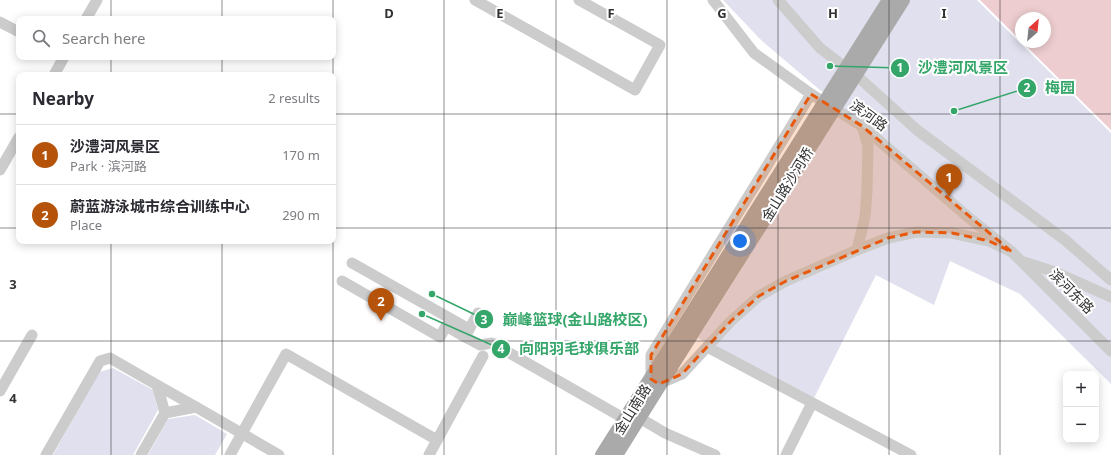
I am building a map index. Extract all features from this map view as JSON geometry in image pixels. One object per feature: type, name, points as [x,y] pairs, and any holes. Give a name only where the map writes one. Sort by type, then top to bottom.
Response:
[{"type":"main road","name":"金山路沙河桥","points":[[851,72],[889,0]]},
{"type":"main road","name":"金山路沙河桥","points":[[666,365],[851,72],[903,0]]},
{"type":"main road","name":"金山南路","points":[[602,455],[632,418],[666,365]]},
{"type":"main road","name":"金山南路","points":[[616,455],[632,418]]},
{"type":"street","points":[[88,16],[97,0]]},
{"type":"street","points":[[475,0],[635,90],[660,45],[579,0]]},
{"type":"street","points":[[778,0],[820,48],[851,72],[917,130],[1065,240],[1111,280]]},
{"type":"street","name":"滨河路","points":[[715,1],[754,53],[812,94],[862,126],[968,217],[1012,252]]},
{"type":"street","points":[[0,22],[16,30]]},
{"type":"street","points":[[56,72],[62,60]]},
{"type":"street","points":[[812,94],[651,355],[655,382],[682,374],[731,321],[759,296],[786,281],[888,238],[916,232],[952,233],[989,241],[1012,252]]},
{"type":"street","points":[[857,250],[866,217],[868,146],[862,126]]},
{"type":"street","points":[[0,170],[16,142]]},
{"type":"street","name":"滨河东路","points":[[1012,252],[1111,352]]},
{"type":"street","points":[[1022,261],[1055,272],[1111,297]]},
{"type":"street","points":[[352,263],[467,333],[480,345],[492,343],[632,418],[715,455]]},
{"type":"street","points":[[342,281],[440,337],[446,326],[467,333]]},
{"type":"street","points":[[467,333],[478,313]]},
{"type":"street","points":[[0,391],[32,335]]},
{"type":"street","points":[[707,348],[905,454]]},
{"type":"street","points":[[230,455],[286,354],[437,440]]},
{"type":"street","points":[[429,455],[483,356]]},
{"type":"street","points":[[46,455],[100,361],[110,358],[279,455]]},
{"type":"street","points":[[142,455],[165,413],[157,385]]},
{"type":"street","points":[[786,455],[812,403]]},
{"type":"street","points":[[165,413],[196,407]]},
{"type":"highlighted area","points":[[811,94],[862,126],[1012,252],[989,241],[952,233],[916,232],[888,238],[786,281],[759,296],[731,321],[682,374],[659,384],[651,379],[651,355]]},
{"type":"shaded area","points":[[723,0],[977,0],[1015,38],[1015,48],[1025,48],[1111,133],[1111,384],[1020,294],[950,261],[934,305],[876,275],[814,398],[698,338],[844,106],[820,90],[762,41]]},
{"type":"shaded area","points":[[980,0],[1111,0],[1111,130],[1028,48],[1051,48],[1051,12],[1015,12],[1015,35]]},
{"type":"shaded area","points":[[113,368],[153,390],[158,410],[133,455],[53,455],[99,372]]},
{"type":"shaded area","points":[[195,415],[227,434],[215,455],[148,455],[168,419]]},
{"type":"place","name":"沙澧河风景区","points":[[830,66]]},
{"type":"place","name":"梅园","points":[[954,111]]},
{"type":"place","name":"沙澧河风景区","points":[[949,197]]},
{"type":"place","name":"巅峰篮球(金山路校区)","points":[[432,294]]},
{"type":"place","name":"向阳羽毛球俱乐部","points":[[422,314]]},
{"type":"place","name":"蔚蓝游泳城市综合训练中心","points":[[381,321]]}]
